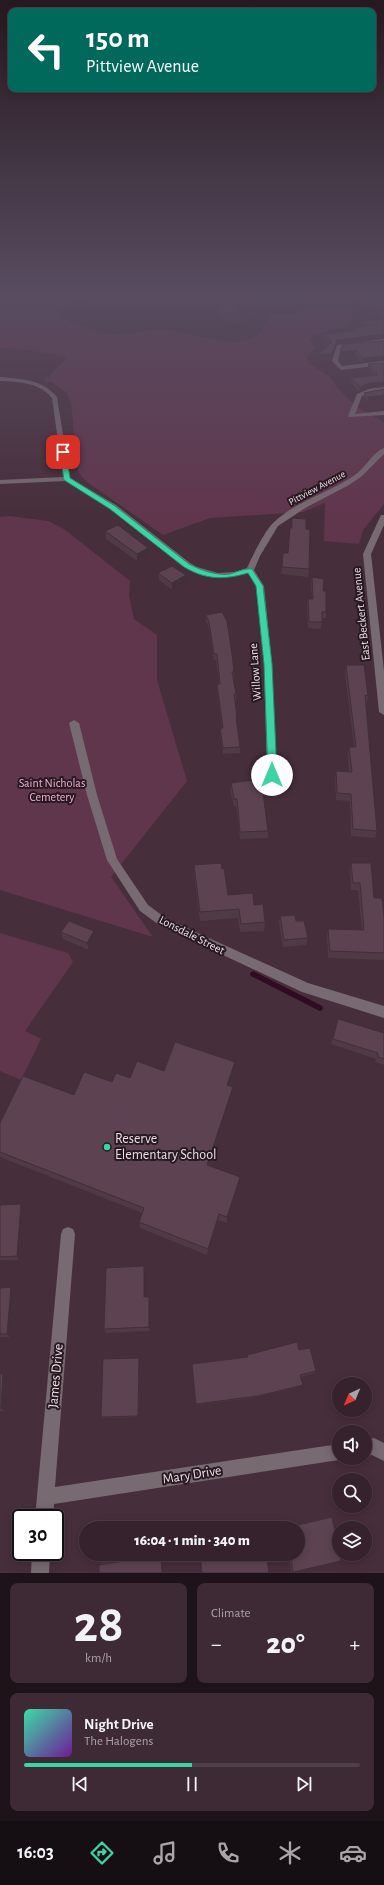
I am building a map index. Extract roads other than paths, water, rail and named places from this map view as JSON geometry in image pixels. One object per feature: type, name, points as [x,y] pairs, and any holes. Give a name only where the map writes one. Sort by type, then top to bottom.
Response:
[{"type":"street","points":[[0,379],[29,382],[40,385],[53,395],[55,398],[67,479]]},
{"type":"street","points":[[384,389],[369,391],[359,395],[351,416],[384,412]]},
{"type":"street","name":"Pittview Avenue","points":[[250,570],[256,556],[275,525],[304,504],[347,484],[360,475],[384,450]]},
{"type":"street","points":[[0,482],[67,479],[113,507],[196,570],[219,576],[230,576],[250,570]]},
{"type":"street","name":"East Beckert Avenue","points":[[384,517],[367,554],[384,712]]},
{"type":"street","name":"Willow Lane","points":[[250,570],[260,586],[268,664],[272,775]]},
{"type":"street","name":"Lonsdale Street","points":[[74,723],[92,795],[112,860],[144,908],[163,922],[306,988],[384,1012]]},
{"type":"street","name":"James Drive","points":[[45,1509],[68,1234]]},
{"type":"street","points":[[372,1446],[374,1446],[384,1453]]},
{"type":"street","name":"Mary Drive","points":[[46,1497],[332,1453]]},
{"type":"street","points":[[40,1573],[41,1561]]},
{"type":"waterway","points":[[253,974],[320,1008]]},
{"type":"place","name":"Reserve Elementary School","points":[[107,1147]]},
{"type":"park label","name":"Saint Nicholas Cemetery","points":[[52,790]]}]
